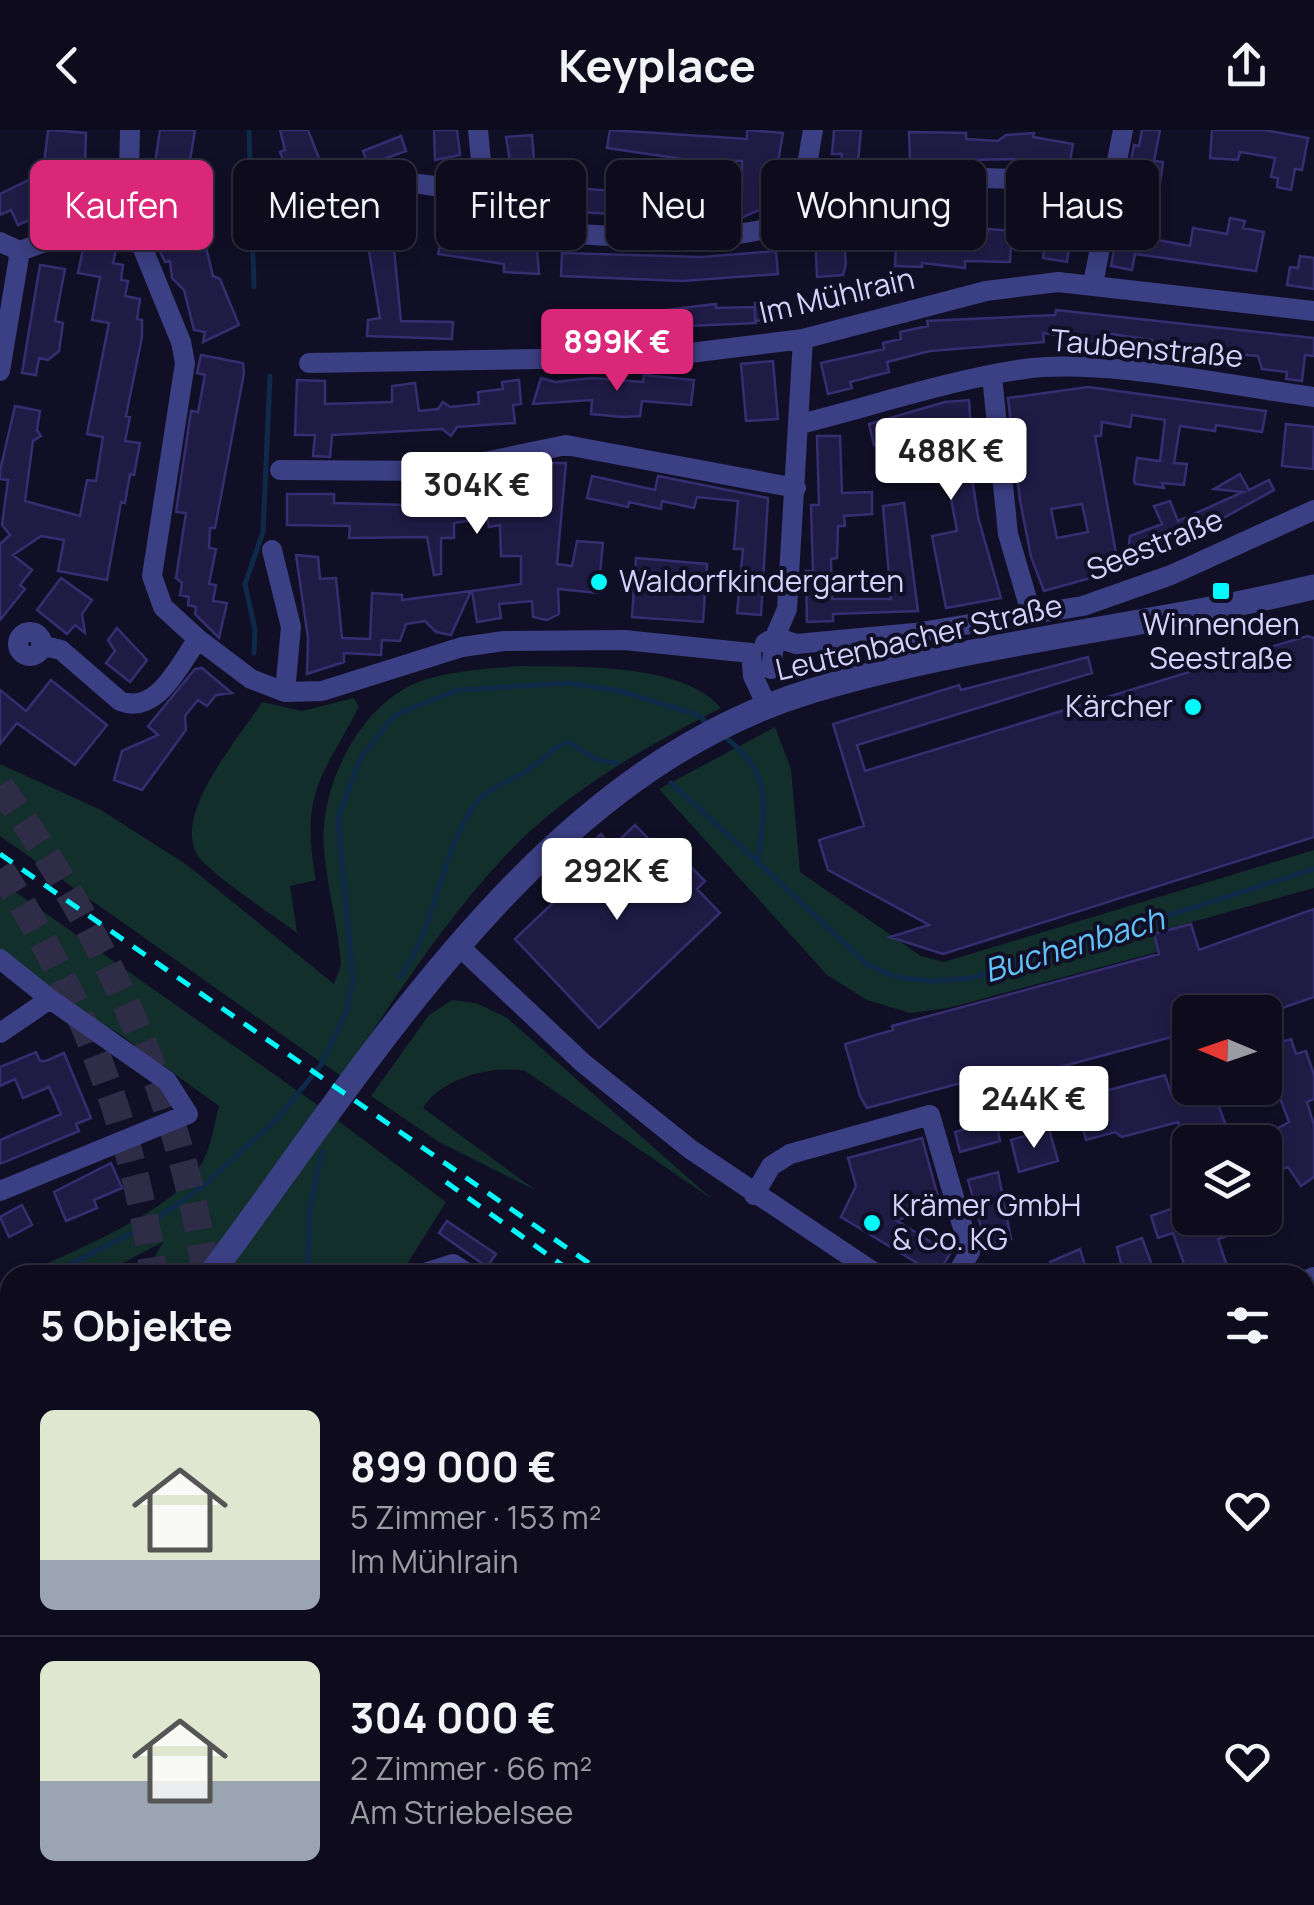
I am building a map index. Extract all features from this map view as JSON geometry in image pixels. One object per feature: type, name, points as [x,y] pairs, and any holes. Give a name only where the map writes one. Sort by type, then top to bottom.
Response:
[{"type":"street","points":[[129,160],[130,130]]},
{"type":"street","points":[[478,130],[481,160]]},
{"type":"street","points":[[586,236],[773,230],[790,217],[813,130]]},
{"type":"street","points":[[1117,160],[1123,130]]},
{"type":"street","points":[[0,242],[20,250],[30,246]]},
{"type":"street","points":[[0,371],[20,250]]},
{"type":"street","points":[[143,250],[181,342],[184,363],[152,576],[163,607],[250,679],[285,692],[322,691],[462,647],[504,640],[624,640],[752,653],[771,669]]},
{"type":"street","points":[[1093,284],[1099,250]]},
{"type":"street","name":"Im Mühlrain","points":[[309,363],[657,357],[803,339],[986,290],[1058,282],[1314,310]]},
{"type":"street","points":[[776,704],[771,669],[776,637],[787,609],[803,339]]},
{"type":"street","name":"Taubenstraße","points":[[800,424],[1025,369],[1094,369],[1314,397]]},
{"type":"street","points":[[992,376],[1008,534],[1032,616]]},
{"type":"street","points":[[280,470],[442,472],[566,444],[796,488]]},
{"type":"street","name":"Seestraße","points":[[776,637],[796,644],[1032,616],[1132,591],[1314,510]]},
{"type":"street","points":[[272,550],[291,627],[285,692]]},
{"type":"street","name":"Leutenbacher Straße","points":[[217,1265],[373,1055],[460,947],[544,851],[627,785],[776,704],[920,666],[1314,587]]},
{"type":"street","points":[[752,653],[776,637]]},
{"type":"street","points":[[40,646],[60,650],[120,701],[132,706],[154,699],[198,639]]},
{"type":"street","points":[[752,653],[753,676],[776,704]]},
{"type":"street","points":[[460,947],[583,1063],[754,1195],[862,1265]]},
{"type":"street","points":[[0,959],[166,1081],[188,1114],[0,1191]]},
{"type":"street","points":[[0,1033],[50,999]]},
{"type":"street","points":[[754,1195],[771,1166],[790,1154],[930,1115],[970,1252],[962,1265]]},
{"type":"green space","points":[[518,666],[596,668],[655,675],[704,693],[721,708],[607,772],[529,832],[440,935],[342,1077],[0,836],[0,764],[101,810],[187,865],[334,984],[341,964],[325,864],[324,825],[328,799],[349,748],[364,725],[404,689],[450,674]]},
{"type":"green space","points":[[354,698],[359,707],[324,770],[313,806],[316,880],[290,886],[297,933],[204,863],[194,846],[192,827],[209,782],[262,702],[302,711]]},
{"type":"green space","points":[[775,727],[791,769],[800,872],[921,956],[944,962],[1314,850],[1314,888],[1153,933],[1157,952],[948,1008],[910,1013],[867,1000],[827,975],[659,789]]},
{"type":"green space","points":[[0,881],[312,1101],[446,1202],[406,1265],[150,1265],[163,1242],[119,1265],[43,1265],[149,1212],[191,1178],[204,1159],[219,1106],[115,1031],[29,992],[0,968]]},
{"type":"green space","points":[[452,1000],[476,1003],[506,1017],[712,1199],[525,1071],[497,1070],[468,1076],[442,1089],[423,1108],[537,1191],[439,1142],[371,1096],[429,1015]]},
{"type":"building","points":[[160,130],[195,130],[190,160],[155,160]]},
{"type":"building","points":[[280,130],[308,130],[320,160],[283,160],[280,152],[285,150]]},
{"type":"building","points":[[434,130],[457,130],[460,155],[435,160]]},
{"type":"building","points":[[610,130],[747,139],[747,130],[783,133],[778,160],[761,160],[761,209],[741,218],[741,160],[689,160],[607,148]]},
{"type":"building","points":[[834,130],[861,130],[858,160],[841,160],[842,154],[832,154]]},
{"type":"building","points":[[1142,130],[1160,130],[1154,160],[1131,160],[1134,145],[1139,146]]},
{"type":"building","points":[[1212,130],[1264,130],[1308,138],[1302,170],[1295,169],[1291,190],[1277,187],[1278,178],[1271,177],[1275,158],[1240,152],[1238,160],[1210,158]]},
{"type":"building","points":[[48,131],[86,133],[85,160],[45,160]]},
{"type":"building","points":[[909,132],[966,133],[966,139],[998,141],[1006,135],[1034,133],[1033,137],[1073,144],[1070,160],[910,160]]},
{"type":"building","points":[[532,135],[534,160],[510,160],[506,137]]},
{"type":"building","points":[[401,136],[406,151],[382,160],[366,160],[363,151]]},
{"type":"building","points":[[30,179],[30,220],[18,225],[11,210],[0,215],[0,194]]},
{"type":"building","points":[[586,189],[606,190],[606,214],[586,212]]},
{"type":"building","points":[[1230,218],[1245,221],[1243,228],[1264,232],[1256,271],[1135,254],[1132,270],[1111,266],[1114,250],[1159,250],[1159,240],[1190,246],[1193,228],[1227,234]]},
{"type":"building","points":[[988,229],[1006,230],[1010,262],[965,261],[965,268],[922,263],[922,267],[895,266],[896,250],[986,250]]},
{"type":"building","points":[[83,250],[116,250],[113,263],[123,265],[121,280],[128,281],[125,296],[140,299],[137,319],[142,320],[142,337],[126,416],[130,417],[125,441],[140,443],[134,475],[130,474],[125,503],[121,502],[107,580],[58,571],[64,540],[41,536],[13,555],[32,570],[20,585],[25,589],[0,620],[0,544],[10,535],[2,525],[8,480],[0,479],[0,471],[15,406],[40,411],[37,430],[41,436],[33,441],[25,501],[80,516],[87,480],[96,481],[103,437],[87,434],[109,323],[92,320],[100,277],[78,273]]},
{"type":"building","points":[[159,250],[207,250],[213,276],[220,279],[239,325],[203,342],[205,332],[194,330],[184,290],[172,278],[170,261],[165,262]]},
{"type":"building","points":[[369,250],[394,250],[401,321],[453,322],[452,339],[367,336],[368,320],[380,318]]},
{"type":"building","points":[[439,250],[537,250],[539,274],[504,272],[504,264],[438,254]]},
{"type":"building","points":[[817,250],[845,250],[843,275],[817,277]]},
{"type":"building","points":[[1044,250],[1069,250],[1067,262],[1043,258]]},
{"type":"building","points":[[776,251],[778,274],[682,281],[561,276],[562,253],[702,257]]},
{"type":"building","points":[[1300,256],[1314,258],[1314,289],[1287,285],[1290,267],[1298,268]]},
{"type":"building","points":[[40,265],[65,269],[55,321],[63,323],[59,351],[48,360],[39,358],[36,375],[22,373]]},
{"type":"building","points":[[790,302],[790,319],[755,321],[755,303]]},
{"type":"building","points":[[716,304],[716,308],[754,307],[756,323],[664,327],[664,310]]},
{"type":"building","points":[[1056,310],[1314,338],[1314,356],[1305,355],[1302,381],[1286,379],[1287,372],[1262,369],[1258,356],[1151,347],[1152,340],[1104,333],[1103,342],[1043,333],[1044,342],[930,351],[887,362],[889,372],[850,382],[852,388],[828,394],[821,363],[884,349],[883,343],[901,339],[900,332],[928,326],[927,321],[1055,315]]},
{"type":"building","points":[[201,355],[243,363],[244,373],[215,528],[210,528],[209,548],[216,549],[209,584],[216,585],[213,601],[227,603],[219,638],[195,614],[196,607],[188,605],[189,597],[180,595],[182,583],[176,578],[186,513],[176,512],[191,411],[198,412],[205,375],[197,373]]},
{"type":"building","points":[[773,361],[778,419],[746,421],[741,364]]},
{"type":"building","points":[[644,375],[694,380],[691,405],[642,401],[640,416],[623,417],[591,414],[592,400],[533,404],[541,378],[555,382],[592,378],[643,382]]},
{"type":"building","points":[[297,380],[325,381],[325,404],[392,402],[392,386],[415,383],[419,411],[438,409],[443,402],[450,407],[479,404],[478,392],[503,389],[502,382],[519,380],[521,404],[513,405],[515,423],[457,427],[451,436],[442,429],[332,435],[330,457],[313,456],[315,435],[295,435]]},
{"type":"building","points":[[1088,387],[1266,411],[1262,432],[1216,425],[1215,431],[1180,426],[1174,463],[1187,464],[1184,485],[1162,483],[1164,488],[1135,484],[1134,480],[1137,458],[1160,461],[1165,420],[1132,415],[1130,427],[1102,422],[1101,436],[1095,436],[1119,570],[1044,591],[1031,557],[1020,500],[1008,398]],"holes":[[[1082,504],[1088,532],[1057,538],[1051,509]]]},
{"type":"building","points":[[969,400],[971,430],[960,431],[964,472],[971,471],[978,517],[1001,598],[946,608],[932,536],[957,531],[938,429],[874,445],[869,424],[945,402]]},
{"type":"building","points":[[1286,424],[1314,427],[1313,469],[1282,466]]},
{"type":"building","points":[[817,436],[840,436],[842,493],[872,492],[872,514],[844,516],[845,526],[838,526],[837,558],[831,559],[832,599],[891,599],[883,506],[904,503],[918,611],[833,614],[833,621],[807,622],[806,571],[813,571],[811,505],[819,505]]},
{"type":"building","points":[[545,463],[566,463],[557,564],[572,566],[577,541],[603,543],[598,593],[558,589],[559,614],[547,620],[533,617],[532,601],[499,604],[501,618],[477,622],[472,591],[521,584],[521,556],[501,556],[500,525],[489,527],[487,518],[454,523],[454,538],[441,538],[441,574],[434,575],[427,537],[349,538],[350,526],[287,525],[287,494],[334,494],[334,503],[409,505],[409,498],[453,498],[452,489],[473,487],[475,499],[544,488]]},
{"type":"building","points":[[1240,474],[1249,490],[1269,480],[1274,490],[1218,521],[1221,528],[1126,568],[1130,536],[1162,524],[1154,506],[1170,501],[1178,521],[1243,492],[1214,489]]},
{"type":"building","points":[[592,476],[655,490],[658,476],[768,498],[761,615],[737,613],[743,549],[734,549],[738,501],[697,497],[694,508],[662,501],[661,509],[629,502],[628,507],[587,498]]},
{"type":"building","points":[[296,555],[318,557],[320,579],[336,578],[342,638],[370,639],[372,593],[402,595],[402,600],[471,591],[451,635],[436,632],[425,621],[406,624],[400,641],[382,640],[381,655],[344,653],[344,662],[307,674],[308,638]]},
{"type":"building","points":[[636,558],[707,564],[703,622],[632,617]]},
{"type":"building","points":[[61,578],[92,600],[82,614],[85,633],[75,625],[67,634],[37,610]]},
{"type":"building","points":[[117,628],[147,660],[130,682],[106,663],[115,651],[108,640]]},
{"type":"building","name":"Kärcher","points":[[1307,636],[1314,638],[1314,837],[943,954],[890,937],[929,925],[828,870],[819,840],[864,826],[833,724],[959,685],[961,690],[1088,657],[1092,673],[857,745],[865,771]]},
{"type":"building","points":[[202,668],[232,693],[216,695],[207,706],[198,700],[185,716],[186,730],[142,790],[114,780],[122,751],[158,735],[148,726],[195,669]]},
{"type":"building","points":[[51,680],[107,725],[75,765],[17,723],[0,744],[0,690],[26,711]]},
{"type":"building","points":[[635,825],[677,868],[685,861],[705,881],[697,889],[720,913],[599,1028],[515,939],[577,880],[566,868],[601,834],[612,847]]},
{"type":"building","points":[[1314,909],[1314,997],[1282,1008],[1282,995],[1172,995],[1172,1037],[1008,1081],[1006,1071],[867,1108],[860,1096],[845,1044],[893,1030],[892,1026],[1159,954],[1154,934],[1191,924],[1199,950]]},
{"type":"building","points":[[1291,1039],[1296,1054],[1306,1051],[1314,1075],[1314,1099],[1307,1102],[1314,1125],[1314,1177],[1301,1186],[1288,1167],[1282,1169],[1282,1126],[1289,1122],[1282,1103],[1282,1042]]},
{"type":"building","points":[[36,1052],[40,1061],[64,1053],[91,1118],[76,1124],[79,1131],[0,1164],[0,1140],[61,1114],[49,1087],[23,1098],[15,1079],[0,1086],[0,1067]]},
{"type":"building","points":[[1165,1075],[1172,1105],[1218,1105],[1226,1125],[1178,1122],[1122,1137],[1115,1132],[1086,1140],[1075,1099]]},
{"type":"building","points":[[996,1120],[1000,1141],[960,1152],[955,1132]]},
{"type":"building","points":[[1049,1129],[1058,1161],[1019,1172],[1011,1140]]},
{"type":"building","points":[[922,1138],[941,1208],[896,1220],[950,1254],[943,1265],[920,1265],[841,1217],[856,1186],[848,1158]]},
{"type":"building","points":[[111,1163],[122,1188],[94,1200],[97,1208],[66,1221],[54,1192]]},
{"type":"building","points":[[998,1172],[1011,1239],[986,1245],[968,1180]]},
{"type":"building","points":[[22,1205],[32,1225],[9,1237],[0,1217]]},
{"type":"building","points":[[1172,1208],[1172,1233],[1158,1238],[1151,1216]]},
{"type":"building","points":[[447,1221],[496,1254],[484,1265],[439,1233]]},
{"type":"building","points":[[1174,1235],[1230,1235],[1218,1239],[1227,1265],[1184,1265]]},
{"type":"building","points":[[1142,1238],[1152,1265],[1122,1265],[1117,1247]]},
{"type":"building","points":[[1080,1249],[1085,1265],[1051,1265],[1050,1262]]},
{"type":"waterway","points":[[249,130],[254,287]]},
{"type":"waterway","points":[[254,653],[255,630],[245,584],[263,532],[270,376]]},
{"type":"waterway","name":"Buchenbach","points":[[69,1265],[146,1226],[201,1188],[277,1119],[321,1065],[347,1010],[353,980],[338,818],[361,757],[395,715],[458,690],[568,683],[620,691],[698,715],[708,724]]},
{"type":"waterway","name":"Buchenbach","points":[[725,737],[741,751],[759,779],[763,808],[758,862],[867,964],[895,977],[932,981],[972,978],[1314,869]]},
{"type":"waterway","points":[[400,977],[423,935],[453,846],[480,799],[568,742],[597,760],[617,763]]},
{"type":"waterway","points":[[671,783],[758,862]]},
{"type":"waterway","points":[[306,1265],[310,1208],[322,1152]]},
{"type":"tunnel","points":[[0,786],[73,899],[133,1018],[178,1144],[204,1265]]},
{"type":"tunnel","points":[[0,869],[55,964],[100,1063],[133,1168],[152,1265]]},
{"type":"railway","points":[[0,854],[592,1265]]},
{"type":"railway","points":[[446,1182],[562,1265]]},
{"type":"place","name":"Waldorfkindergarten","points":[[599,582]]},
{"type":"place","name":"Winnenden Seestraße","points":[[1221,591]]},
{"type":"place","name":"Kärcher","points":[[1193,707]]},
{"type":"place","name":"Krämer GmbH & Co. KG","points":[[872,1223]]}]
